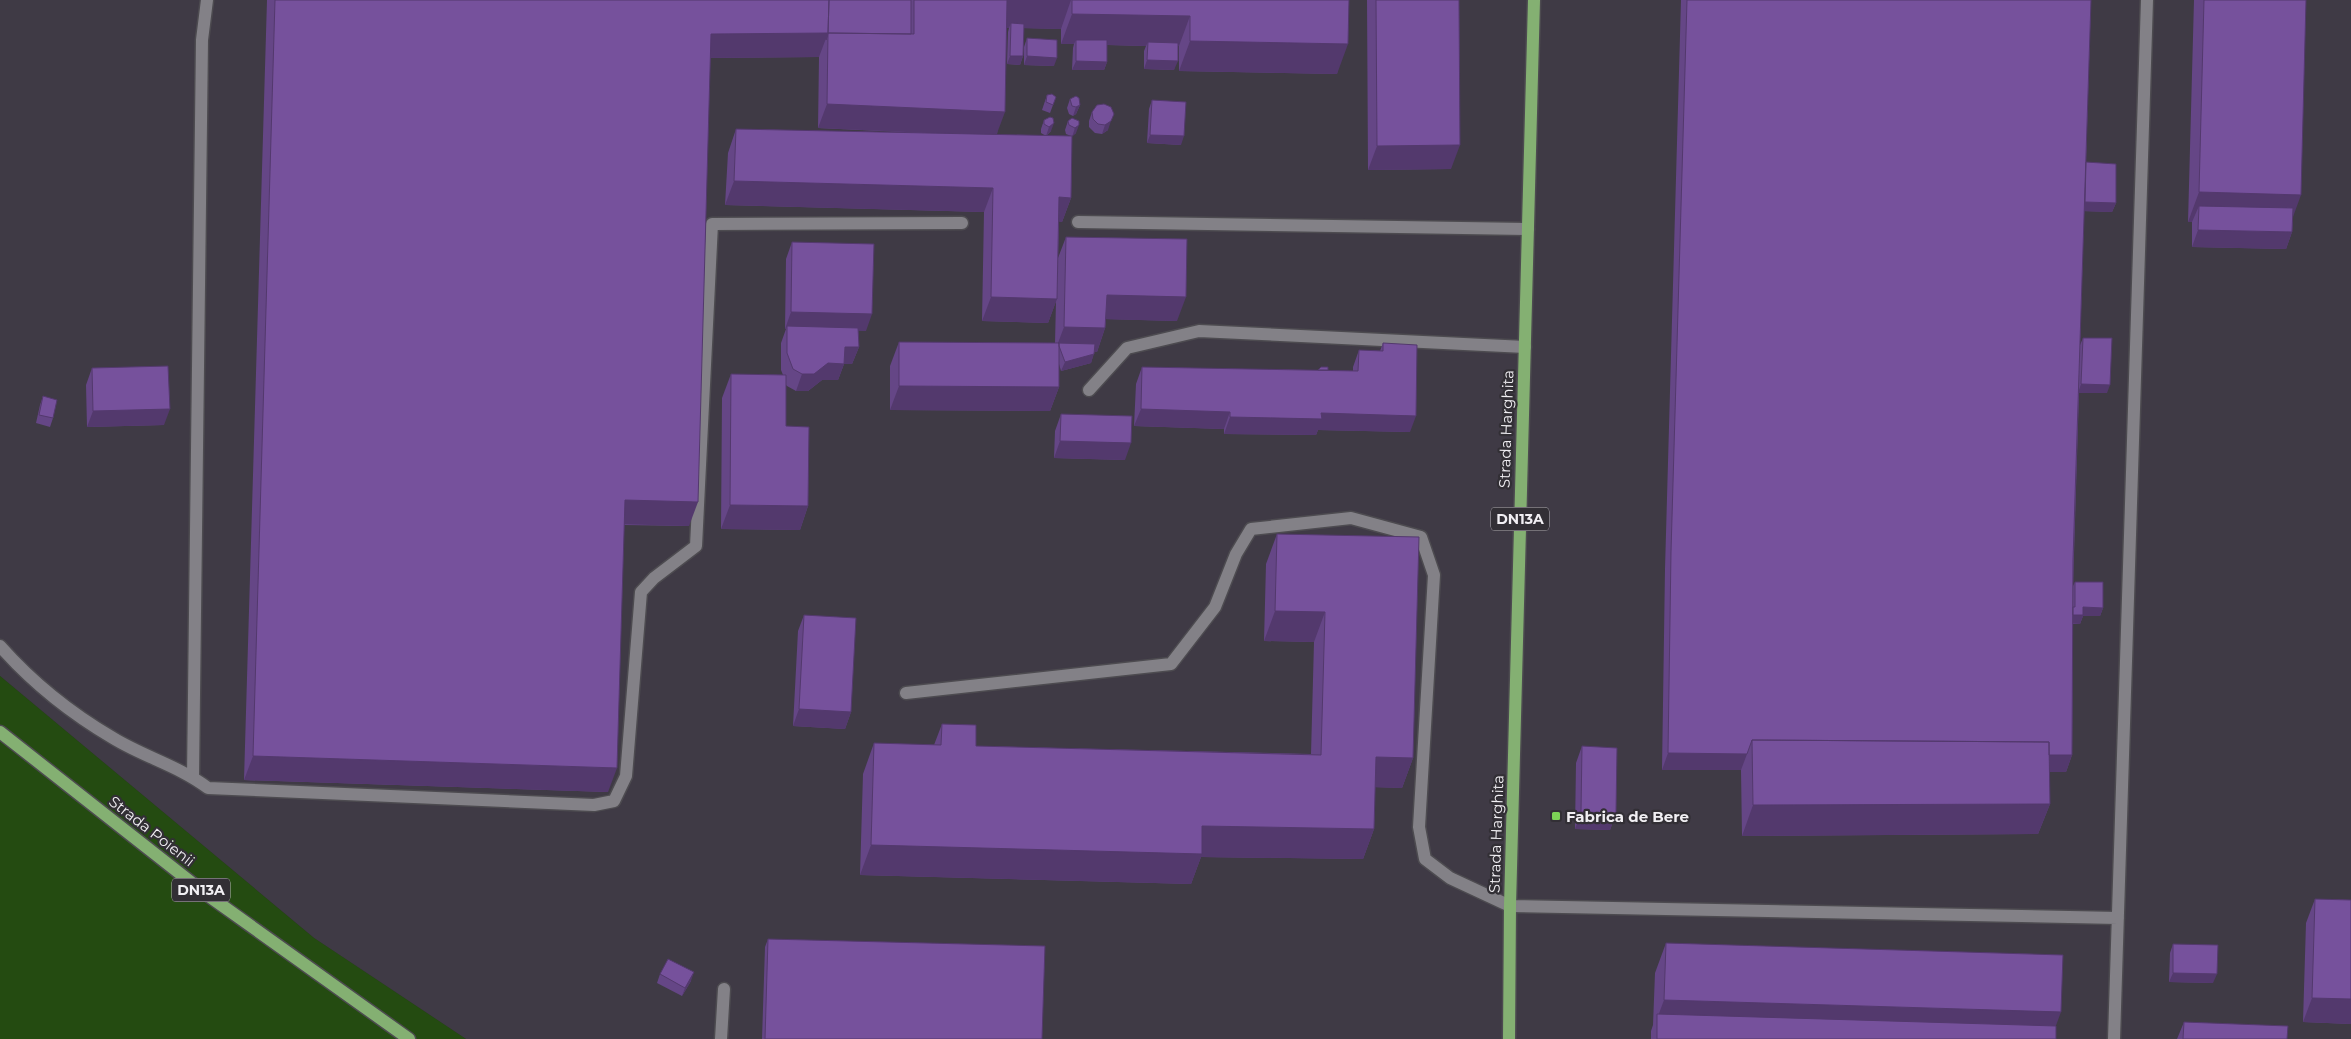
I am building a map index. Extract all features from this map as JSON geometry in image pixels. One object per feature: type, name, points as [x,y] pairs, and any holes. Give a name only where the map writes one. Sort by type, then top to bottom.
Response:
[{"type":"main road","name":"Strada Harghita","points":[[1509,1039],[1510,906],[1534,0]]},
{"type":"main road","name":"Strada Poienii","points":[[0,732],[206,894],[409,1039]]},
{"type":"lane","points":[[193,777],[202,40],[207,0]]},
{"type":"lane","points":[[2114,1039],[2148,0]]},
{"type":"lane","points":[[1078,222],[1528,228]]},
{"type":"lane","points":[[0,646],[13,660],[59,700],[113,738],[193,777],[208,788],[594,804],[614,801],[626,776],[640,592],[654,578],[696,546],[712,224],[962,223]]},
{"type":"lane","points":[[1089,390],[1127,348],[1199,331],[1525,347]]},
{"type":"lane","points":[[906,693],[1171,664],[1215,607],[1236,554],[1251,529],[1351,518],[1420,537],[1434,576],[1419,827],[1424,859],[1450,878],[1510,906],[2118,918]]},
{"type":"lane","points":[[721,1039],[724,989]]},
{"type":"shaded area","points":[[0,0],[2351,0],[2351,1039],[466,1039],[314,938],[0,676]]},
{"type":"green space","points":[[0,676],[314,938],[466,1039],[0,1039]]},
{"type":"building","points":[[275,0],[829,0],[828,33],[711,34],[698,502],[625,500],[617,768],[253,756]]},
{"type":"building","points":[[829,0],[911,0],[911,34],[828,33]]},
{"type":"building","points":[[914,0],[1007,0],[1005,112],[827,104],[828,33],[914,34]]},
{"type":"building","points":[[1072,0],[1349,0],[1348,44],[1190,41],[1190,16],[1072,14]]},
{"type":"building","points":[[1376,0],[1459,0],[1460,145],[1377,146]]},
{"type":"building","points":[[1687,0],[2091,0],[2073,560],[2072,755],[2049,755],[2049,742],[1752,740],[1747,754],[1668,753],[1671,552]]},
{"type":"building","points":[[2204,0],[2306,0],[2301,195],[2199,192]]},
{"type":"building","points":[[1011,23],[1024,24],[1023,56],[1010,56]]},
{"type":"building","points":[[1027,38],[1057,40],[1057,58],[1027,56]]},
{"type":"building","points":[[1076,40],[1107,40],[1107,62],[1076,61]]},
{"type":"building","points":[[1148,42],[1178,43],[1178,61],[1147,60]]},
{"type":"building","points":[[1052,94],[1056,97],[1053,105],[1046,102],[1047,95]]},
{"type":"building","points":[[1076,96],[1079,98],[1080,105],[1076,107],[1072,106],[1070,99]]},
{"type":"building","points":[[1152,100],[1186,102],[1184,136],[1150,135]]},
{"type":"building","points":[[1104,104],[1111,107],[1114,114],[1111,121],[1105,125],[1098,124],[1093,119],[1092,112],[1097,105]]},
{"type":"building","points":[[1050,117],[1053,118],[1054,123],[1049,127],[1044,124],[1044,120]]},
{"type":"building","points":[[1072,118],[1079,121],[1079,125],[1075,128],[1069,125],[1068,121]]},
{"type":"building","points":[[736,129],[1072,136],[1071,198],[1059,197],[1057,299],[991,297],[993,188],[734,181]]},
{"type":"building","points":[[2086,162],[2116,164],[2116,203],[2085,202]]},
{"type":"building","points":[[2199,206],[2293,208],[2292,232],[2198,230]]},
{"type":"building","points":[[1066,237],[1187,239],[1186,297],[1107,295],[1105,328],[1064,327]]},
{"type":"building","points":[[792,242],[874,244],[872,314],[791,312]]},
{"type":"building","points":[[787,326],[858,328],[859,347],[845,347],[844,364],[828,363],[814,374],[802,374],[793,369],[787,353]]},
{"type":"building","points":[[2083,338],[2112,338],[2110,385],[2081,384]]},
{"type":"building","points":[[899,342],[1059,343],[1059,387],[899,386]]},
{"type":"building","points":[[1059,343],[1095,344],[1094,354],[1065,362]]},
{"type":"building","points":[[1383,343],[1417,345],[1416,416],[1321,413],[1322,419],[1230,417],[1230,412],[1141,409],[1142,367],[1358,371],[1359,350],[1383,351]]},
{"type":"building","points":[[168,366],[170,409],[93,411],[92,368]]},
{"type":"building","points":[[1321,367],[1328,367],[1328,370],[1318,370]]},
{"type":"building","points":[[731,374],[786,375],[786,426],[809,427],[808,506],[730,505]]},
{"type":"building","points":[[43,396],[57,400],[53,418],[39,415]]},
{"type":"building","points":[[1061,414],[1132,416],[1131,443],[1060,441]]},
{"type":"building","points":[[1277,534],[1419,537],[1413,758],[1376,757],[1374,829],[1202,826],[1202,854],[871,845],[874,743],[941,745],[942,724],[976,725],[976,746],[1321,755],[1325,612],[1275,611]]},
{"type":"building","points":[[2075,582],[2103,582],[2103,608],[2083,607],[2083,615],[2073,615],[2073,607],[2075,607]]},
{"type":"building","points":[[804,615],[856,618],[851,712],[799,709]]},
{"type":"building","points":[[1752,740],[2049,742],[2050,804],[1753,805]]},
{"type":"building","points":[[1582,746],[1617,748],[1616,813],[1581,812]]},
{"type":"building","points":[[2315,899],[2351,900],[2351,999],[2312,998]]},
{"type":"building","points":[[768,939],[1045,946],[1042,1039],[765,1039]]},
{"type":"building","points":[[1666,943],[2063,955],[2061,1012],[1664,1000]]},
{"type":"building","points":[[2173,944],[2218,945],[2217,974],[2173,973]]},
{"type":"building","points":[[668,959],[694,972],[685,988],[660,974]]},
{"type":"building","points":[[1657,1014],[2056,1026],[2056,1039],[1657,1039]]},
{"type":"building","points":[[2184,1022],[2288,1026],[2287,1039],[2183,1039]]},
{"type":"place","name":"Fabrica de Bere","points":[[1556,816]]}]
